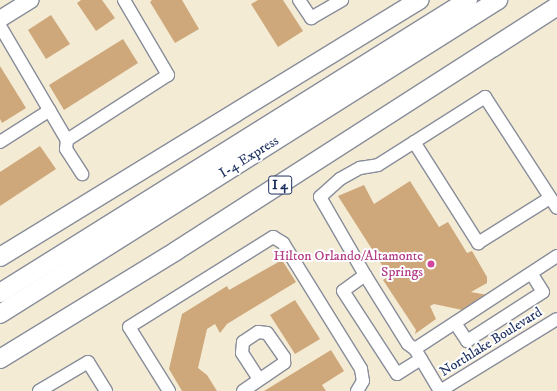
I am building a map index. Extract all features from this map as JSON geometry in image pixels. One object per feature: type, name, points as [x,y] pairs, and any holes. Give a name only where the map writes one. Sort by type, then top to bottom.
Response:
[{"type":"highway","points":[[0,257],[420,0]]},
{"type":"highway","name":"I-4 Express","points":[[0,293],[468,0]]},
{"type":"highway","name":"I-4 Express","points":[[0,314],[498,0]]},
{"type":"highway","name":"I 4","points":[[0,359],[176,252],[557,6]]},
{"type":"main road","points":[[0,19],[31,0]]},
{"type":"street","points":[[67,140],[168,74],[124,0]]},
{"type":"street","points":[[299,0],[311,18],[342,0]]},
{"type":"street","points":[[0,26],[67,140],[66,149],[82,174]]},
{"type":"street","points":[[414,142],[478,243],[554,203],[485,97],[414,142],[378,165],[360,168],[340,179],[320,197],[365,275],[408,344],[418,354],[440,391]]},
{"type":"street","points":[[0,142],[50,110]]},
{"type":"street","points":[[169,391],[129,327],[273,237],[283,243],[361,369],[363,381],[358,391]]},
{"type":"street","points":[[365,275],[343,291],[397,374],[454,323],[531,273],[556,259]]},
{"type":"street","points":[[454,323],[467,341],[543,292],[531,273]]},
{"type":"street","name":"Northlake Boulevard","points":[[440,391],[557,319]]},
{"type":"street","points":[[39,391],[88,362],[106,391]]},
{"type":"street","points":[[243,391],[259,379]]},
{"type":"building","points":[[81,0],[102,0],[115,18],[96,31],[77,3]]},
{"type":"building","points":[[152,0],[182,0],[199,29],[175,43],[150,2]]},
{"type":"building","points":[[258,0],[283,0],[303,31],[278,47],[251,4]]},
{"type":"building","points":[[51,15],[70,44],[46,59],[28,30]]},
{"type":"building","points":[[123,39],[138,63],[64,110],[49,85]]},
{"type":"building","points":[[0,66],[26,108],[2,123],[0,119]]},
{"type":"building","points":[[40,146],[56,169],[0,206],[0,172]]},
{"type":"building","name":"Hilton Orlando/Altamonte Springs","points":[[410,181],[439,227],[448,222],[467,253],[472,251],[487,277],[487,283],[471,292],[504,298],[481,314],[434,304],[430,306],[436,319],[415,334],[416,330],[383,280],[389,276],[338,196],[364,185],[374,204]]},
{"type":"building","points":[[282,260],[296,282],[227,324],[220,333],[215,324],[207,329],[198,368],[207,375],[217,391],[182,391],[169,369],[182,314],[227,286],[229,290]]},
{"type":"building","points":[[295,300],[320,339],[295,354],[270,315]]},
{"type":"building","points":[[331,350],[344,371],[322,385],[326,391],[264,391]]},
{"type":"place","name":"Hilton Orlando/Altamonte Springs","points":[[431,264]]}]
